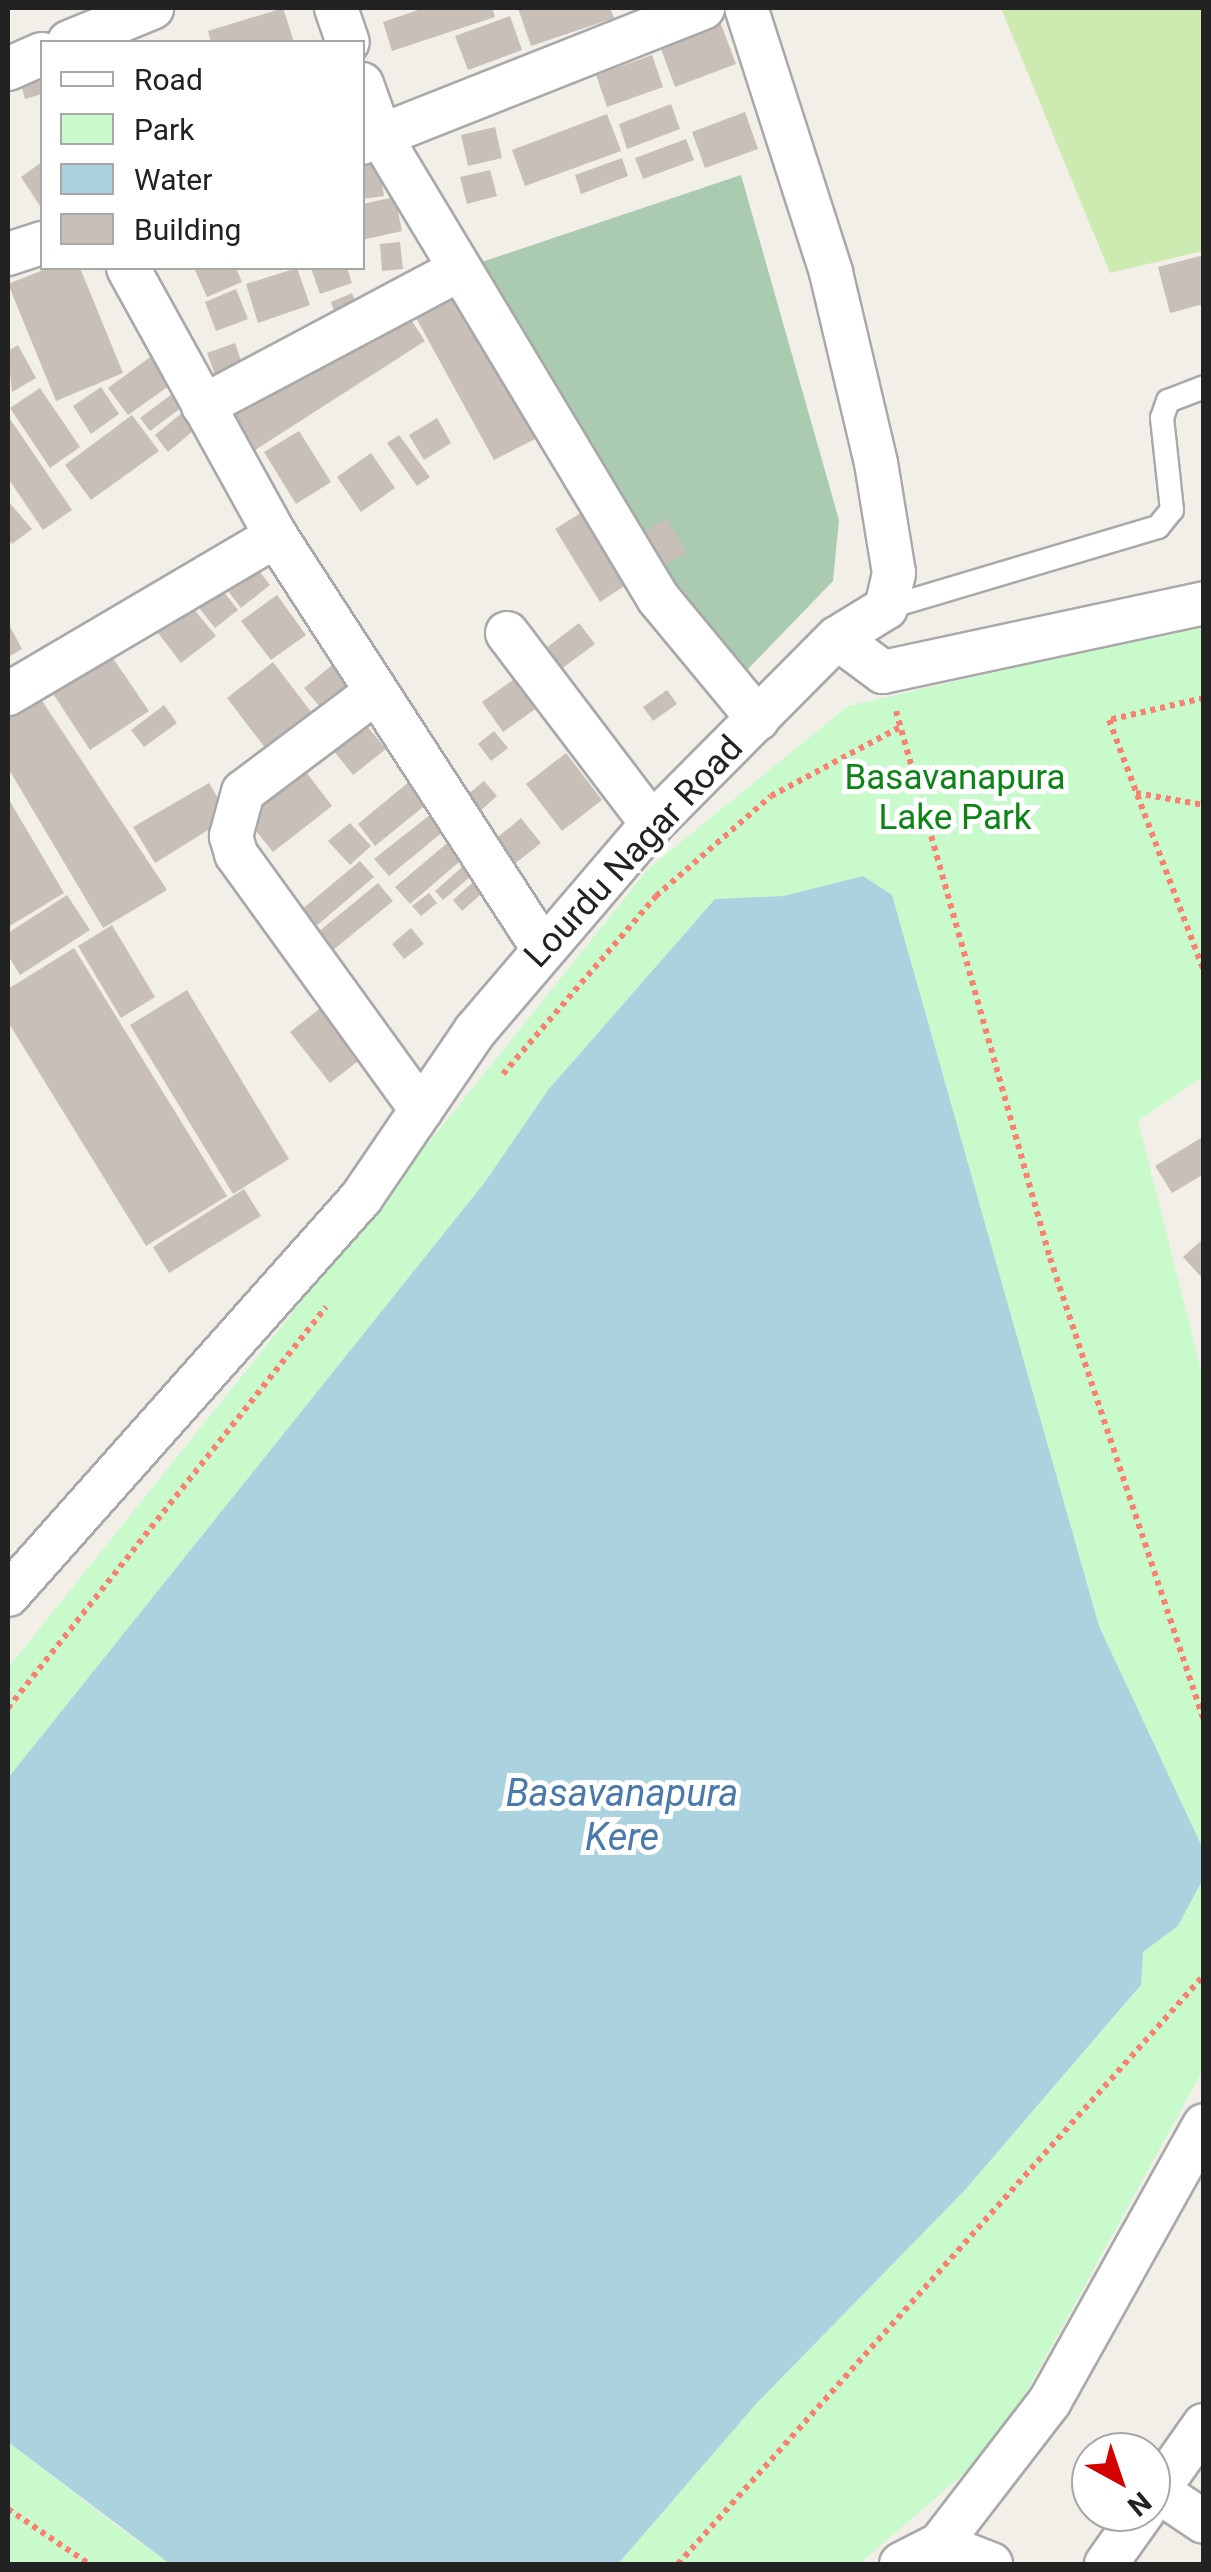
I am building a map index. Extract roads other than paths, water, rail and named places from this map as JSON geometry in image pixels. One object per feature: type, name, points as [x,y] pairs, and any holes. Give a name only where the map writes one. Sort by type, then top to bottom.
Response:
[{"type":"street","points":[[74,40],[152,8]]},
{"type":"street","points":[[336,8],[347,40]]},
{"type":"street","points":[[372,140],[702,8]]},
{"type":"street","points":[[746,8],[831,272],[876,463],[894,573],[886,608]]},
{"type":"street","points":[[8,68],[40,55]]},
{"type":"street","points":[[365,101],[372,140],[459,270],[658,598],[758,719]]},
{"type":"street","points":[[8,254],[40,244]]},
{"type":"street","points":[[129,270],[276,536],[543,948]]},
{"type":"street","points":[[204,406],[459,270]]},
{"type":"street","points":[[8,694],[276,536]]},
{"type":"street","points":[[836,638],[883,672],[1204,603]]},
{"type":"street","name":"Lourdu Nagar Road","points":[[8,1592],[360,1198],[543,948],[652,824],[836,638],[886,608]]},
{"type":"street","points":[[507,632],[652,824]]},
{"type":"street","points":[[376,692],[243,792],[231,836],[236,854],[421,1110]]},
{"type":"street","points":[[901,2564],[940,2544],[1050,2401],[1204,2125]]},
{"type":"street","points":[[1171,2471],[1204,2425]]},
{"type":"street","points":[[1171,2509],[1204,2522]]},
{"type":"street","points":[[1106,2564],[1128,2532]]},
{"type":"street","points":[[940,2544],[992,2564]]},
{"type":"lane","points":[[886,608],[1158,526],[1172,510],[1162,418],[1168,400],[1204,387]]},
{"type":"water","name":"Basavanapura Kere","points":[[863,876],[892,895],[1099,1626],[1203,1849],[1203,1879],[1178,1926],[1143,1952],[1141,1985],[964,2191],[756,2404],[618,2564],[170,2564],[8,2442],[8,1778],[485,1182],[548,1090],[715,899],[783,896]]},
{"type":"park label","name":"Basavanapura Lake Park","points":[[955,798]]}]
